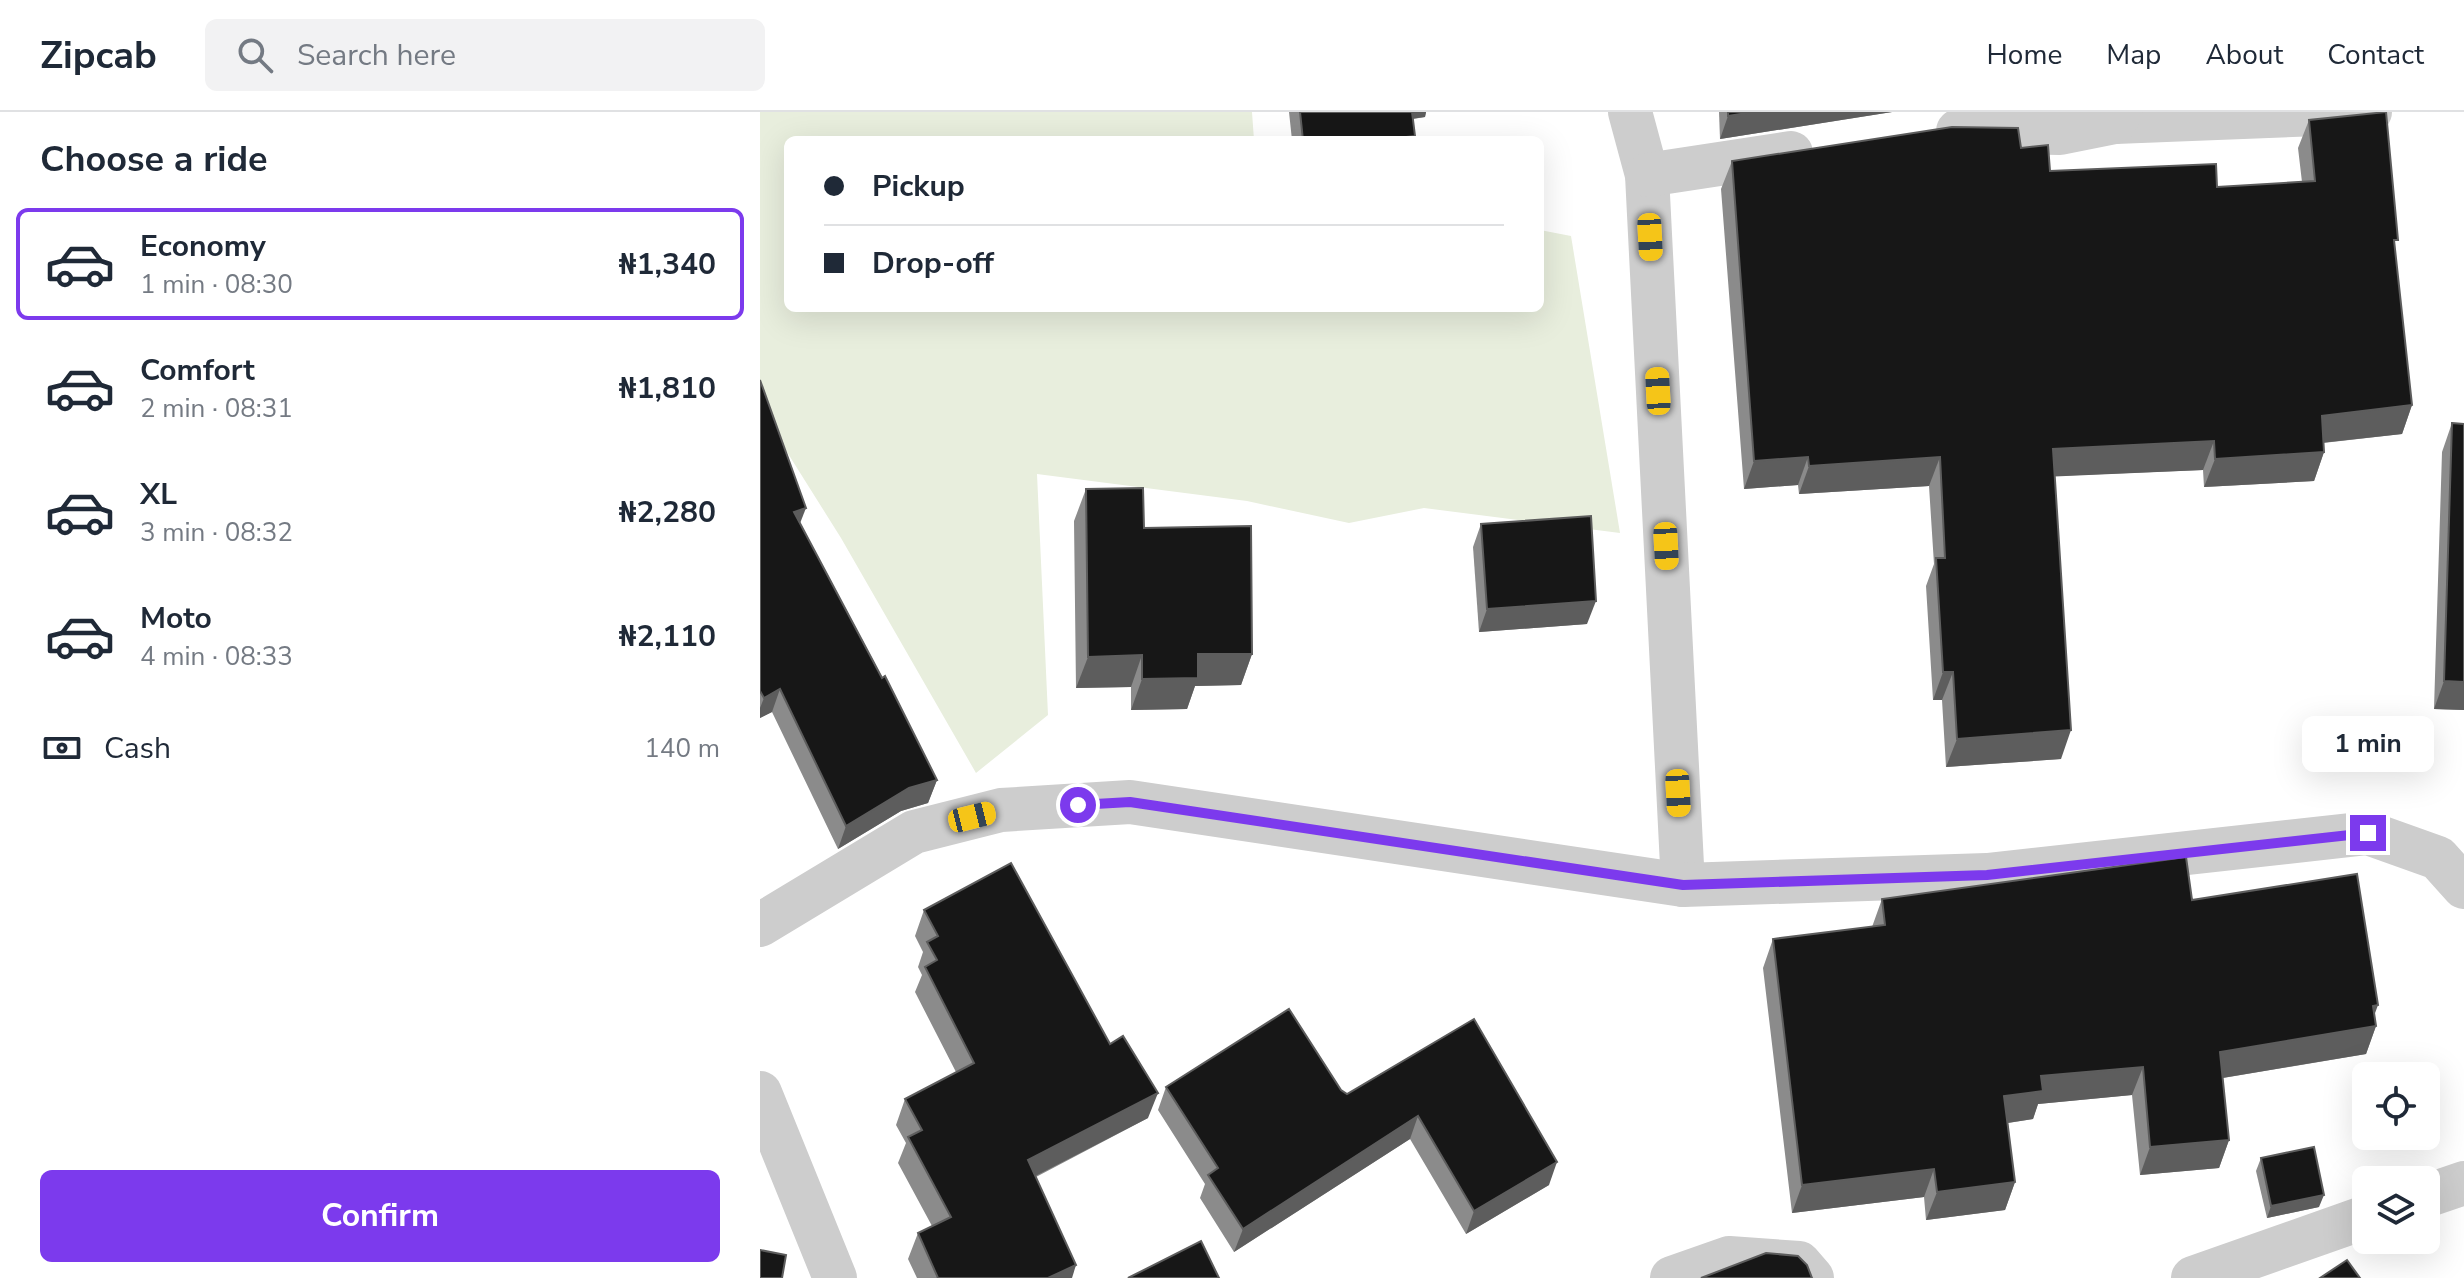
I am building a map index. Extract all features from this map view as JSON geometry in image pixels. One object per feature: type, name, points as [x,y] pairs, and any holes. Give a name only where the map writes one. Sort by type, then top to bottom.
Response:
[{"type":"street","points":[[1630,112],[1647,175],[1683,885]]},
{"type":"street","points":[[1925,133],[2060,133],[2118,117],[2370,112]]},
{"type":"street","points":[[1647,175],[1832,147]]},
{"type":"street","points":[[760,925],[914,832],[1001,810],[1130,802],[1683,885],[1987,875],[2368,833],[2438,858],[2464,887]]},
{"type":"street","points":[[760,1093],[835,1278]]},
{"type":"street","points":[[2440,1191],[2464,1183]]},
{"type":"street","points":[[2193,1278],[2352,1222]]},
{"type":"street","points":[[1672,1278],[1729,1258],[1799,1263],[1812,1278]]},
{"type":"green space","points":[[760,112],[1252,112],[1254,136],[784,136],[784,312],[1544,312],[1544,231],[1571,236],[1620,533],[1424,508],[1349,523],[1247,501],[1037,474],[1048,715],[976,773],[841,538],[760,409]]},
{"type":"building","points":[[1300,112],[1412,112],[1415,136],[1303,136]]},
{"type":"building","points":[[1728,112],[1753,112],[1728,116]]},
{"type":"building","points":[[2386,112],[2398,240],[2394,240],[2412,405],[2322,416],[2324,452],[2215,459],[2214,441],[2053,449],[2071,730],[1957,739],[1953,672],[1943,672],[1936,558],[1945,558],[1940,457],[1809,466],[1808,457],[1754,461],[1732,161],[1952,127],[2018,128],[2021,148],[2048,145],[2050,171],[2216,164],[2217,187],[2315,181],[2309,120]]},
{"type":"building","points":[[760,380],[806,508],[794,512],[882,678],[885,676],[937,780],[909,788],[846,826],[780,689],[764,698],[760,691]]},
{"type":"building","points":[[2452,423],[2464,424],[2464,682],[2444,681]]},
{"type":"building","points":[[1143,488],[1144,528],[1251,526],[1252,654],[1198,654],[1198,678],[1142,679],[1142,655],[1088,657],[1086,489]]},
{"type":"building","points":[[1591,516],[1596,601],[1487,609],[1481,524]]},
{"type":"building","points":[[2186,857],[2192,900],[2357,874],[2378,1005],[2373,1006],[2376,1026],[2220,1052],[2229,1140],[2150,1147],[2143,1067],[2041,1076],[2043,1091],[2004,1096],[2015,1182],[1937,1192],[1934,1169],[1802,1185],[1773,939],[1885,925],[1882,899]]},
{"type":"building","points":[[1011,863],[1110,1044],[1123,1036],[1158,1093],[1028,1160],[1076,1265],[1048,1278],[938,1278],[918,1233],[951,1217],[908,1137],[922,1130],[905,1099],[974,1063],[925,967],[937,960],[927,942],[938,936],[924,910]]},
{"type":"building","points":[[1289,1009],[1341,1090],[1347,1094],[1474,1019],[1557,1162],[1474,1211],[1418,1116],[1243,1229],[1208,1175],[1218,1168],[1166,1087]]},
{"type":"building","points":[[2314,1147],[2324,1195],[2271,1206],[2261,1158]]},
{"type":"building","points":[[1201,1241],[1219,1278],[1128,1278]]},
{"type":"building","points":[[760,1250],[786,1255],[782,1278],[760,1278]]},
{"type":"building","points":[[1766,1253],[1798,1256],[1807,1265],[1812,1278],[1701,1278]]},
{"type":"building","points":[[2347,1260],[2360,1278],[2320,1278]]},
{"type":"route","points":[[1078,805],[1130,802],[1683,885],[1987,875],[2368,833]]}]
